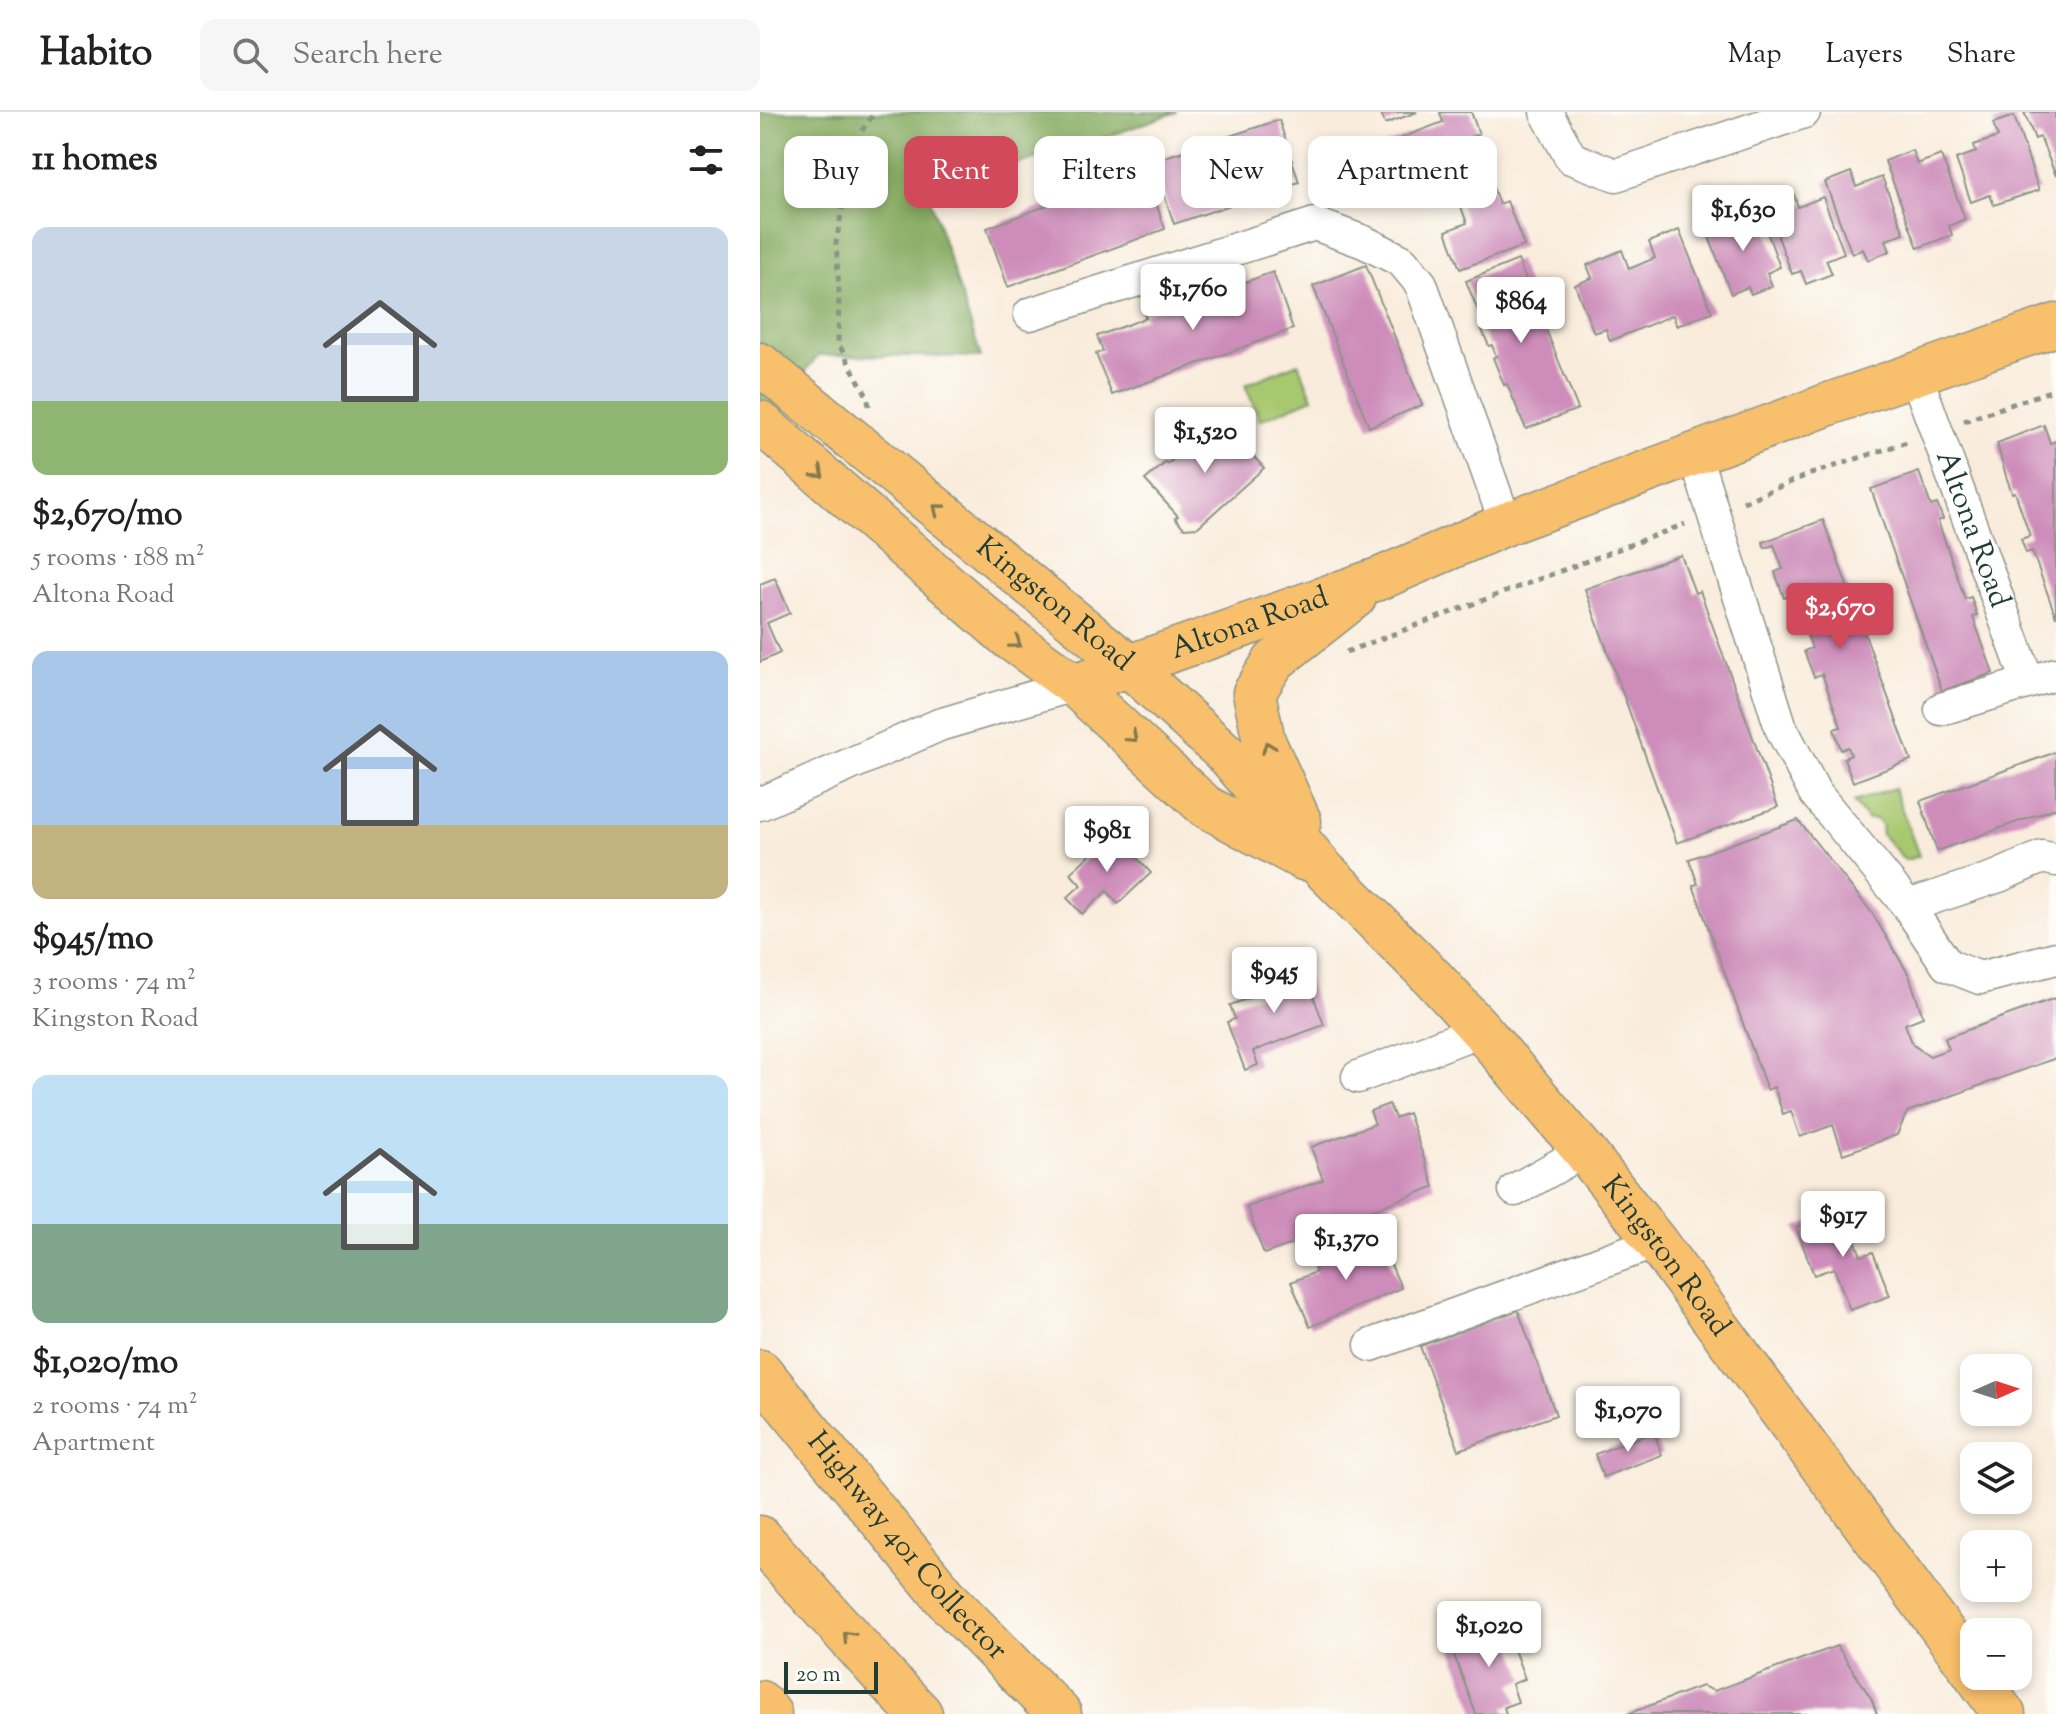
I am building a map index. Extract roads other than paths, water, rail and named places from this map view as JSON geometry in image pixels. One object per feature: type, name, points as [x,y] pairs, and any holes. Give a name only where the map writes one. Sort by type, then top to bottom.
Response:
[{"type":"highway","name":"Highway 401 Collector","points":[[760,1372],[949,1602],[1059,1714]]},
{"type":"highway","points":[[760,1538],[920,1714]]},
{"type":"highway","points":[[760,1703],[769,1714]]},
{"type":"main road","name":"Altona Road","points":[[1074,685],[1381,578],[1506,524],[1832,403],[2056,325]]},
{"type":"main road","name":"Kingston Road","points":[[760,364],[1128,665],[1229,757],[1323,869],[1433,978],[1584,1151],[1656,1242],[1960,1654]]},
{"type":"main road","name":"Kingston Road","points":[[760,422],[1009,638],[1074,685],[1205,806],[1323,869]]},
{"type":"main road","points":[[1323,869],[1264,741],[1254,693],[1274,661],[1381,578]]},
{"type":"main road","name":"Kingston Road","points":[[1987,1690],[2004,1714]]},
{"type":"street","points":[[1546,112],[1571,158],[1616,175],[1804,112]]},
{"type":"street","points":[[1030,314],[1315,224],[1364,242],[1402,261],[1421,284],[1506,524]]},
{"type":"street","name":"Altona Road","points":[[1916,375],[2042,678],[1941,709]]},
{"type":"street","points":[[1695,455],[1781,728],[1815,793],[1908,906],[1947,965],[1980,978],[2056,958]]},
{"type":"street","name":"Altona Road","points":[[760,804],[939,725],[1074,685]]},
{"type":"street","points":[[1908,906],[1999,876],[2042,857],[2056,860]]},
{"type":"street","points":[[1358,1077],[1481,1030]]},
{"type":"street","points":[[1515,1190],[1584,1151]]},
{"type":"street","points":[[1371,1345],[1656,1242]]}]
